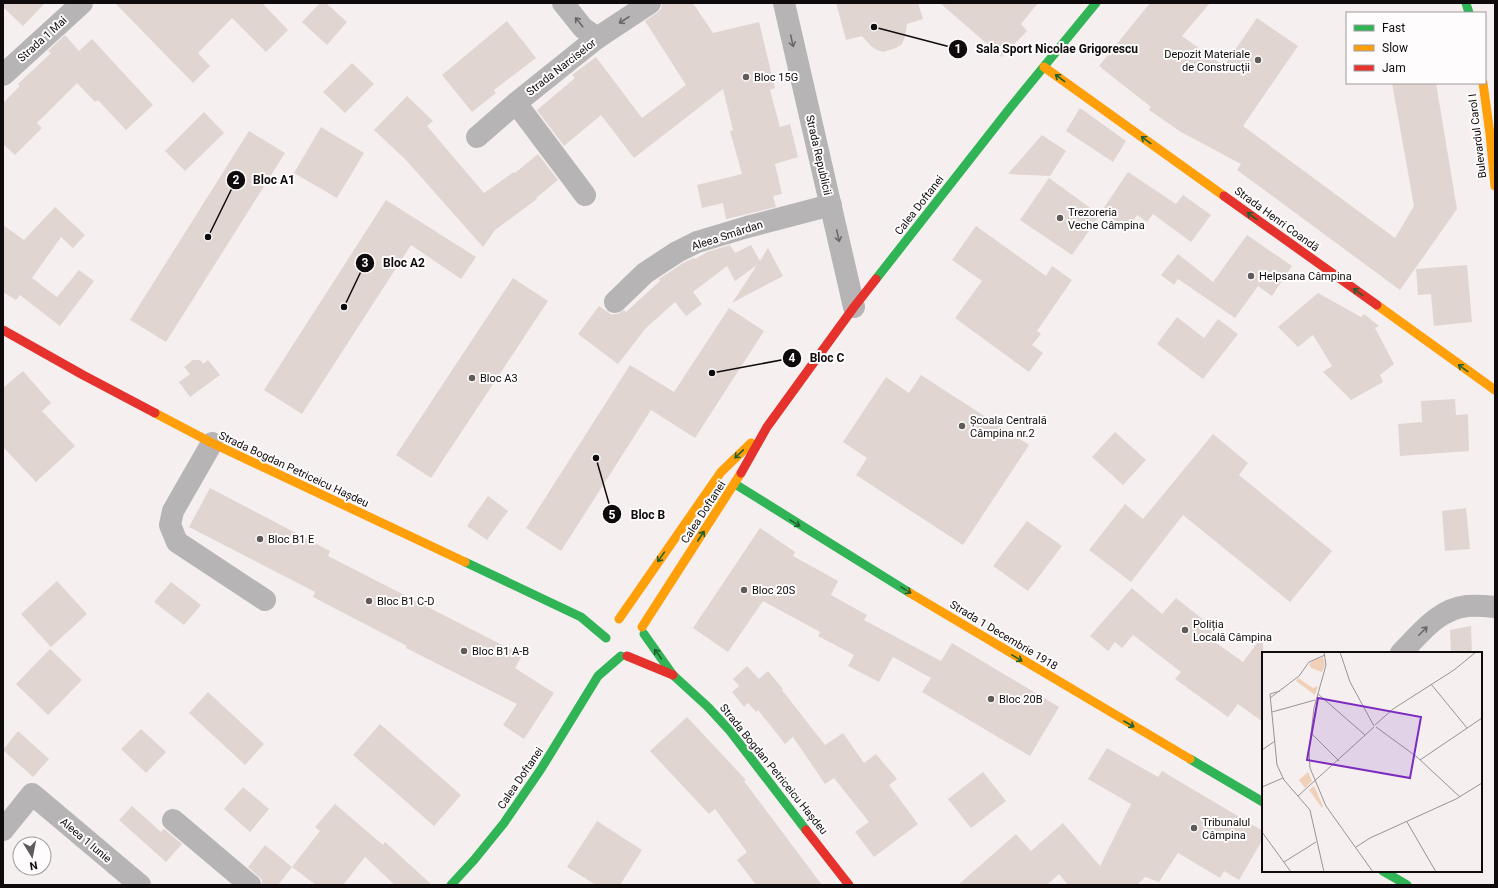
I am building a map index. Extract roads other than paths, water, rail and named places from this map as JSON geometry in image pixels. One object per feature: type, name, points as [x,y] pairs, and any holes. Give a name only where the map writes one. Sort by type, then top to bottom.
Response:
[{"type":"street","points":[[563,3],[583,28],[597,38]]},
{"type":"street","name":"Strada Narciselor","points":[[477,137],[516,102],[597,38],[650,3]]},
{"type":"street","name":"Strada Republicii","points":[[784,3],[854,307]]},
{"type":"street","name":"Calea Doftanei","points":[[639,625],[735,484],[768,427],[854,307],[1010,108],[1096,3]]},
{"type":"street","name":"Strada 1 Mai","points":[[3,75],[79,4]]},
{"type":"street","name":"Strada Henri Coandă","points":[[1044,66],[1495,390]]},
{"type":"street","name":"Bulevardul Carol I","points":[[1483,84],[1495,186]]},
{"type":"street","points":[[516,102],[585,195]]},
{"type":"street","name":"Aleea Smârdan","points":[[615,302],[645,273],[677,252],[698,242],[740,229],[831,205]]},
{"type":"street","name":"Strada Bogdan Petriceicu Hașdeu","points":[[3,330],[83,375],[212,443],[581,616],[610,620]]},
{"type":"street","name":"Calea Doftanei","points":[[610,620],[721,472],[768,427]]},
{"type":"street","points":[[212,443],[173,511],[170,525],[177,542],[265,600]]},
{"type":"street","name":"Strada 1 Decembrie 1918","points":[[735,484],[962,625],[1261,798]]},
{"type":"street","points":[[1402,652],[1433,621],[1447,611],[1467,606],[1495,607]]},
{"type":"street","name":"Strada Bogdan Petriceicu Hașdeu","points":[[581,616],[605,647]]},
{"type":"street","points":[[610,620],[639,625],[644,640],[640,648],[633,655],[624,656],[605,647],[606,632],[610,620]]},
{"type":"street","name":"Strada Bogdan Petriceicu Hașdeu","points":[[639,625],[673,675],[708,707],[730,731],[849,885]]},
{"type":"street","name":"Calea Doftanei","points":[[451,885],[474,860],[504,823],[541,769],[598,676],[605,647]]},
{"type":"street","name":"Calea Doftanei","points":[[598,676],[624,656]]},
{"type":"street","name":"Strada Bogdan Petriceicu Hașdeu","points":[[624,656],[673,675]]},
{"type":"street","name":"Aleea 1 Iunie","points":[[3,830],[32,794],[140,885]]},
{"type":"street","points":[[173,820],[250,885]]},
{"type":"street","points":[[1385,872],[1406,885]]},
{"type":"place","name":"Sala Sport Nicolae Grigorescu","points":[[874,27]]},
{"type":"place","name":"Depozit Materiale de Construcții","points":[[1258,60]]},
{"type":"place","name":"Bloc 15G","points":[[746,77]]},
{"type":"place","name":"Trezoreria Veche Câmpina","points":[[1060,218]]},
{"type":"place","name":"Bloc A1","points":[[208,237]]},
{"type":"place","name":"Helpsana Câmpina","points":[[1251,276]]},
{"type":"place","name":"Bloc A2","points":[[344,307]]},
{"type":"place","name":"Bloc C","points":[[712,373]]},
{"type":"place","name":"Bloc A3","points":[[472,378]]},
{"type":"place","name":"Școala Centrală Câmpina nr.2","points":[[962,426]]},
{"type":"place","name":"Bloc B","points":[[596,458]]},
{"type":"place","name":"Bloc B1 E","points":[[260,539]]},
{"type":"place","name":"Bloc 20S","points":[[744,590]]},
{"type":"place","name":"Bloc B1 C-D","points":[[369,601]]},
{"type":"place","name":"Poliția Locală Câmpina","points":[[1185,630]]},
{"type":"place","name":"Bloc B1 A-B","points":[[464,651]]},
{"type":"place","name":"Bloc 20B","points":[[991,699]]},
{"type":"place","name":"Tribunalul Câmpina","points":[[1194,828]]}]
